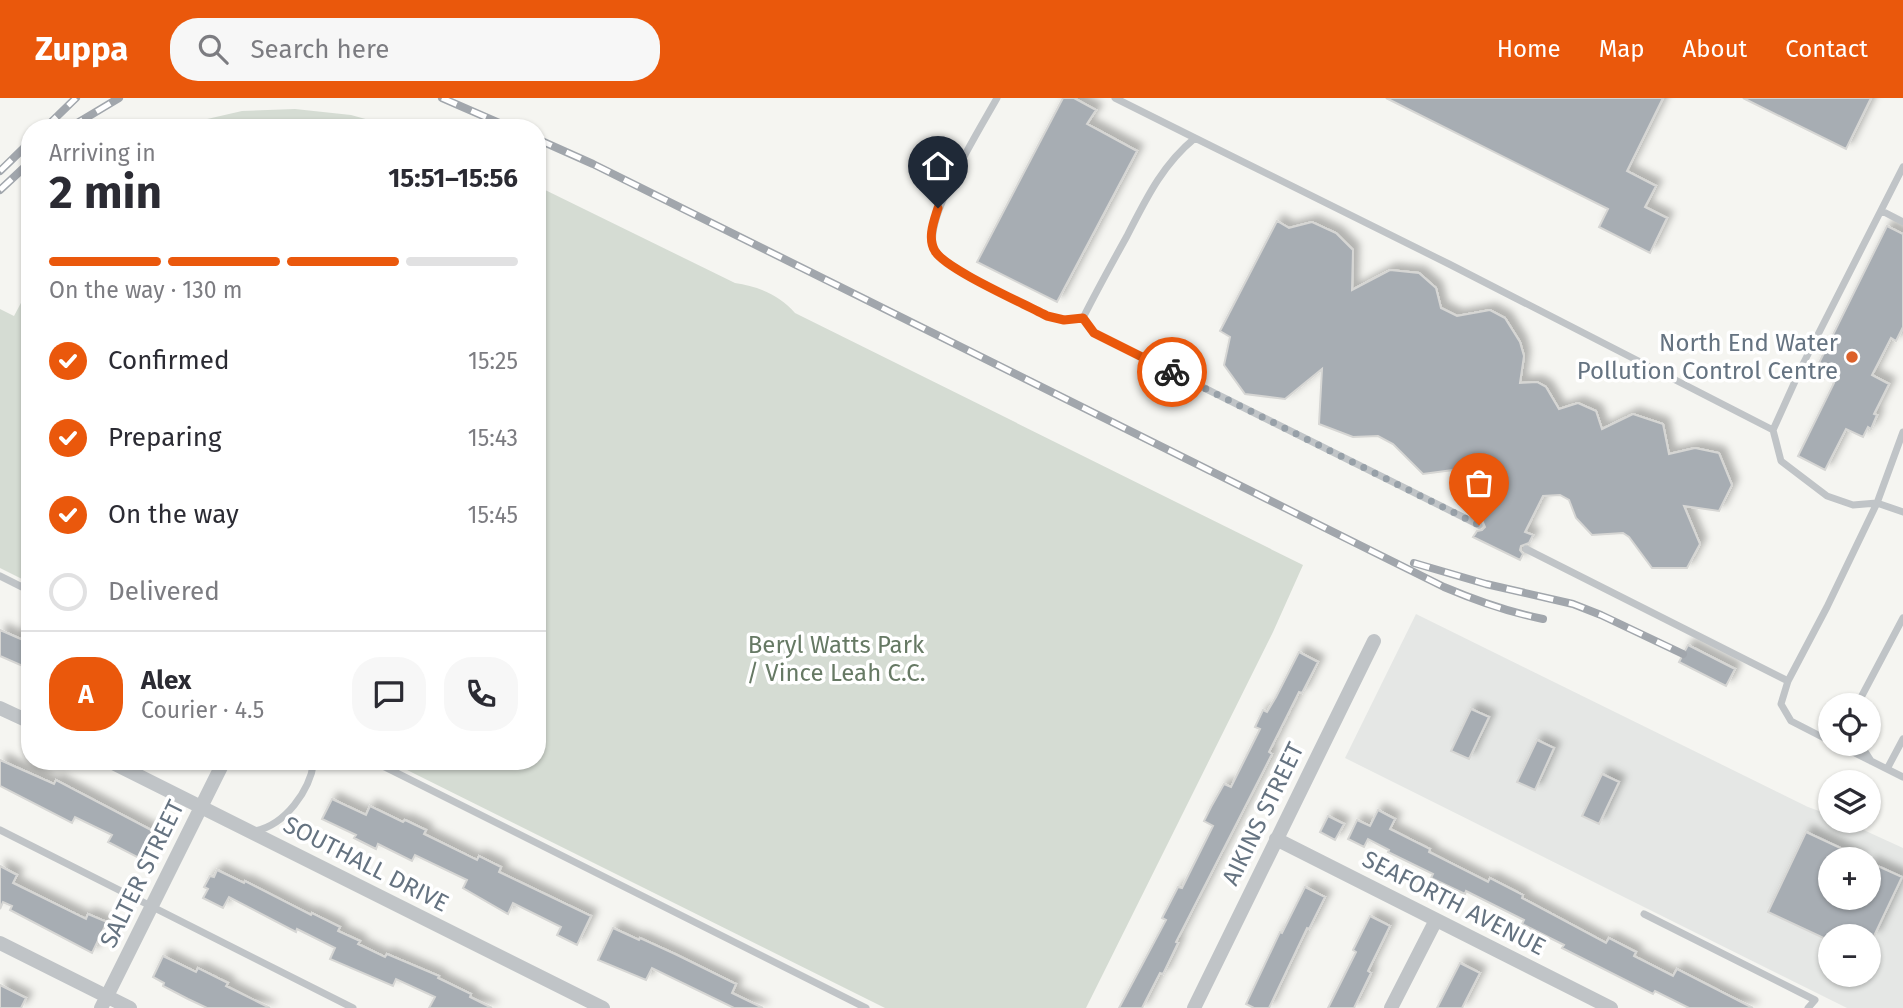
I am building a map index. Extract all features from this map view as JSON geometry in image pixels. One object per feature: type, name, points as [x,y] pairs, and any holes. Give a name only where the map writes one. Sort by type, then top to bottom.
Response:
[{"type":"street","name":"AIKINS STREET","points":[[1194,1008],[1374,641]]},
{"type":"street","points":[[0,708],[21,718]]},
{"type":"street","name":"SOUTHALL DRIVE","points":[[127,770],[603,1008]]},
{"type":"street","name":"SALTER STREET","points":[[104,1002],[220,770]]},
{"type":"street","name":"SEAFORTH AVENUE","points":[[1276,839],[1436,920],[1583,1002],[1611,1008]]},
{"type":"street","points":[[1391,1008],[1436,920]]},
{"type":"street","points":[[0,943],[104,1002],[130,1008]]},
{"type":"lane","points":[[997,98],[938,208],[931,231],[934,250],[949,265],[1047,316],[1064,320],[1083,318]]},
{"type":"lane","points":[[1115,98],[1449,264],[1773,430]]},
{"type":"lane","points":[[1083,318],[1157,178],[1176,153],[1195,138]]},
{"type":"lane","points":[[1903,167],[1801,368],[1773,430],[1781,461],[1827,496],[1853,505],[1877,503],[1903,512]]},
{"type":"lane","points":[[1882,211],[1903,222]]},
{"type":"lane","points":[[1083,318],[1094,333],[1479,525]]},
{"type":"lane","points":[[1818,735],[1791,721],[1782,704],[1788,681],[1877,503],[1903,432]]},
{"type":"lane","points":[[1526,549],[1788,681]]},
{"type":"lane","points":[[0,576],[21,586]]},
{"type":"lane","points":[[1862,693],[1903,618]]},
{"type":"lane","points":[[1887,769],[1903,739]]},
{"type":"lane","points":[[1861,756],[1903,777]]},
{"type":"lane","points":[[1868,756],[1871,761]]},
{"type":"lane","points":[[250,831],[263,829],[286,815],[305,790],[313,770]]},
{"type":"lane","points":[[391,770],[866,1008]]},
{"type":"lane","points":[[0,830],[353,1008]]},
{"type":"lane","points":[[1644,914],[1815,1000],[1808,1008]]},
{"type":"shaded area","points":[[1416,614],[1818,811],[1818,833],[1870,833],[1903,848],[1903,1008],[1847,1008],[1345,758]]},
{"type":"green space","points":[[295,109],[365,119],[207,119],[242,111]]},
{"type":"green space","name":"Beryl Watts Park / Vince Leah C.C.","points":[[546,190],[735,283],[768,292],[795,313],[1303,565],[1273,632],[1086,1008],[885,1008],[407,770],[546,770]]},
{"type":"green space","points":[[21,303],[21,578],[0,568],[0,309],[14,316]]},
{"type":"building","points":[[1063,98],[1074,98],[1096,110],[1087,124],[1137,151],[1057,302],[977,262]]},
{"type":"building","points":[[1386,98],[1663,98],[1627,171],[1656,186],[1645,207],[1667,218],[1650,253],[1599,227],[1608,209]]},
{"type":"building","points":[[1743,98],[1871,98],[1846,149]]},
{"type":"building","points":[[1277,221],[1289,228],[1312,222],[1336,233],[1353,250],[1352,290],[1390,270],[1419,273],[1436,288],[1441,308],[1457,316],[1490,310],[1505,318],[1520,342],[1524,356],[1520,383],[1537,382],[1546,387],[1559,409],[1578,403],[1596,411],[1602,429],[1633,414],[1663,424],[1669,454],[1695,448],[1719,453],[1732,485],[1719,511],[1684,506],[1700,544],[1687,568],[1652,568],[1623,533],[1592,535],[1576,518],[1569,500],[1560,495],[1543,496],[1525,532],[1533,535],[1529,543],[1521,546],[1523,554],[1520,560],[1473,537],[1485,527],[1482,520],[1485,513],[1476,510],[1495,473],[1486,461],[1475,456],[1453,470],[1423,474],[1393,444],[1378,436],[1353,437],[1319,424],[1322,369],[1285,399],[1245,394],[1224,365],[1230,337],[1220,331]]},
{"type":"building","name":"North End Water Pollution Control Centre","points":[[1887,226],[1903,234],[1903,327],[1896,341],[1891,338],[1872,375],[1889,384],[1874,414],[1877,415],[1871,429],[1868,427],[1863,437],[1846,429],[1825,470],[1798,456],[1834,383],[1814,373]]},
{"type":"building","points":[[0,630],[21,639],[21,665],[0,656]]},
{"type":"building","points":[[1688,645],[1735,669],[1726,686],[1679,662]]},
{"type":"building","points":[[1299,652],[1318,662],[1302,693],[1299,692],[1269,752],[1272,754],[1176,942],[1178,943],[1163,974],[1160,973],[1142,1008],[1119,1008],[1166,920],[1162,918],[1178,887],[1182,888],[1213,826],[1204,821],[1211,807],[1224,784],[1231,787],[1260,729],[1255,727],[1263,710],[1267,712]]},
{"type":"building","points":[[1471,709],[1489,717],[1469,759],[1451,751]]},
{"type":"building","points":[[1537,740],[1554,748],[1535,790],[1517,782]]},
{"type":"building","points":[[0,760],[54,784],[56,780],[153,831],[139,858],[108,842],[112,835],[75,817],[72,823],[0,786]]},
{"type":"building","points":[[1602,774],[1619,782],[1599,824],[1582,816]]},
{"type":"building","points":[[332,799],[366,815],[370,806],[403,822],[405,820],[426,830],[424,834],[477,860],[479,856],[501,867],[499,872],[591,916],[577,945],[557,935],[561,927],[513,903],[508,914],[463,888],[467,880],[415,855],[412,861],[378,844],[376,849],[354,838],[356,835],[322,819]]},
{"type":"building","points":[[1378,810],[1395,819],[1390,829],[1430,849],[1429,852],[1488,882],[1490,878],[1606,943],[1609,938],[1636,952],[1634,956],[1673,976],[1677,969],[1753,1008],[1689,1008],[1655,991],[1653,994],[1562,948],[1564,945],[1522,924],[1524,920],[1466,891],[1465,894],[1431,878],[1433,874],[1368,839],[1364,847],[1348,839],[1357,820],[1370,826]]},
{"type":"building","points":[[1328,816],[1344,824],[1335,840],[1320,832]]},
{"type":"building","points":[[1806,832],[1838,847],[1818,847],[1818,910],[1881,910],[1881,867],[1902,877],[1880,924],[1818,924],[1818,935],[1768,912]]},
{"type":"building","points":[[0,866],[17,875],[13,883],[86,919],[88,914],[107,922],[92,953],[10,910],[12,906],[3,902],[0,909]]},
{"type":"building","points":[[217,870],[340,927],[338,931],[385,957],[387,954],[439,976],[438,978],[492,1008],[429,1008],[435,997],[396,979],[393,986],[330,959],[335,948],[297,929],[296,932],[229,897],[223,908],[203,898],[208,889],[204,887]]},
{"type":"building","points":[[1305,887],[1325,897],[1309,929],[1307,928],[1269,1008],[1254,1008],[1246,1004]]},
{"type":"building","points":[[1370,916],[1390,926],[1368,971],[1371,973],[1354,1008],[1328,1008],[1356,952],[1353,950]]},
{"type":"building","points":[[613,928],[736,984],[732,993],[763,1008],[734,1008],[652,968],[646,980],[598,960]]},
{"type":"building","points":[[163,956],[196,972],[198,968],[228,983],[226,986],[270,1008],[207,1008],[188,999],[163,986],[164,983],[153,977]]},
{"type":"building","points":[[1460,963],[1480,973],[1462,1008],[1437,1008]]},
{"type":"building","points":[[0,985],[26,998],[21,1008],[0,1008]]},
{"type":"railway","points":[[54,119],[76,98]]},
{"type":"railway","points":[[84,119],[119,98]]},
{"type":"railway","points":[[442,98],[490,119]]},
{"type":"railway","points":[[546,143],[1444,587],[1493,606],[1543,619]]},
{"type":"railway","points":[[0,171],[21,151]]},
{"type":"railway","points":[[0,190],[21,170]]},
{"type":"railway","points":[[1414,563],[1486,584],[1573,604],[1683,654]]},
{"type":"way so far","points":[[1172,372],[1479,525]]},
{"type":"place","name":"North End Water Pollution Control Centre","points":[[1852,357]]},
{"type":"route","points":[[938,208],[931,231],[934,250],[949,265],[1047,316],[1064,320],[1083,318],[1094,333],[1172,372]]}]
